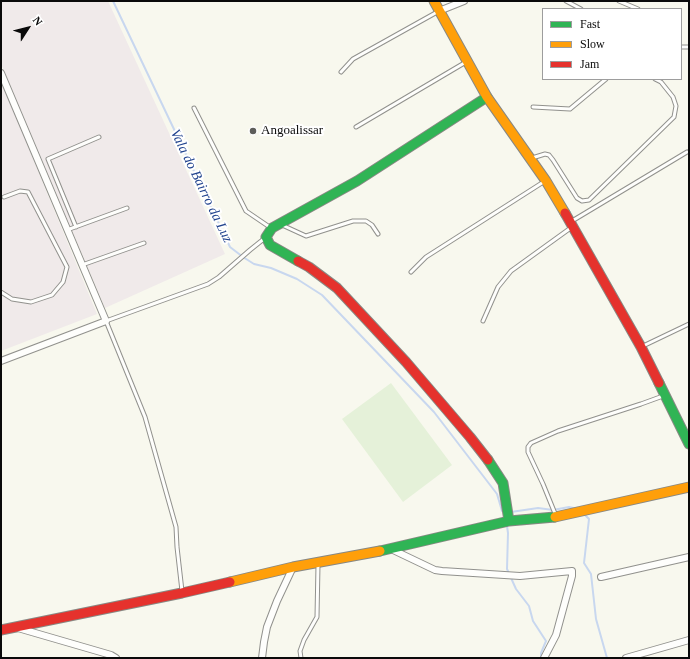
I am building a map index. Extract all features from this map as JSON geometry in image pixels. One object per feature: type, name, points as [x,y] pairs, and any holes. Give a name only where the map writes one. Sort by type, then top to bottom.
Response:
[{"type":"street","points":[[434,1],[487,97],[546,181],[572,224],[641,347],[689,444]]},
{"type":"street","points":[[439,11],[464,1]]},
{"type":"street","points":[[1,73],[106,321],[1,361]]},
{"type":"street","points":[[487,97],[357,181],[276,226],[266,237],[270,245],[309,267],[337,288],[406,362],[470,437],[492,466],[503,483],[508,504],[509,521]]},
{"type":"street","points":[[1,630],[182,593],[292,567],[391,549],[509,521],[556,517],[689,487]]},
{"type":"street","points":[[391,549],[435,570],[442,571],[520,576],[572,570],[572,576],[556,635],[544,658]]},
{"type":"street","points":[[601,577],[689,557]]},
{"type":"street","points":[[262,658],[267,627],[292,567]]},
{"type":"street","points":[[16,627],[111,655],[116,658]]},
{"type":"street","points":[[626,658],[689,640]]},
{"type":"lane","points":[[566,1],[579,8]]},
{"type":"lane","points":[[619,1],[636,8]]},
{"type":"lane","points":[[342,72],[353,59],[439,11]]},
{"type":"lane","points":[[356,127],[467,61]]},
{"type":"lane","points":[[533,107],[570,109],[605,80]]},
{"type":"lane","points":[[530,159],[545,154],[548,155],[553,160],[577,198],[582,202],[588,200],[674,117],[676,106],[673,97],[657,80]]},
{"type":"lane","points":[[194,108],[246,211],[276,226],[306,236],[353,221],[366,221],[372,225],[378,234]]},
{"type":"lane","points":[[76,227],[48,159],[99,137]]},
{"type":"lane","points":[[483,321],[498,286],[511,271],[572,224],[687,152]]},
{"type":"lane","points":[[411,272],[426,257],[546,181]]},
{"type":"lane","points":[[1,292],[12,299],[31,302],[52,295],[63,282],[66,267],[28,192],[20,191],[4,197]]},
{"type":"lane","points":[[67,230],[127,208]]},
{"type":"lane","points":[[182,593],[176,547],[176,528],[145,417],[106,321],[208,284],[219,277],[266,237]]},
{"type":"lane","points":[[82,265],[144,243]]},
{"type":"lane","points":[[641,347],[689,324]]},
{"type":"lane","points":[[556,517],[528,452],[528,447],[531,444],[558,431],[665,395]]},
{"type":"lane","points":[[301,658],[300,652],[304,640],[317,616],[318,563]]},
{"type":"shaded area","points":[[1,1],[108,1],[225,254],[105,308],[1,64]]},
{"type":"shaded area","points":[[1,81],[97,314],[1,351]]},
{"type":"green space","points":[[391,383],[452,465],[403,502],[342,419]]},
{"type":"waterway","name":"Vala do Bairro da Luz","points":[[113,1],[230,247],[254,264],[271,268],[297,279],[322,295],[434,412],[497,494],[502,511],[505,511]]},
{"type":"waterway","points":[[511,512],[538,508],[553,510],[569,507],[578,509]]},
{"type":"waterway","points":[[584,514],[589,519],[584,563],[591,574],[596,619],[607,658]]},
{"type":"waterway","points":[[506,525],[508,533],[507,569],[516,589],[529,606],[533,621],[546,641],[541,653],[541,658]]},
{"type":"traffic: fast","points":[[298,261],[270,245],[266,237],[272,228],[357,181],[487,97]]},
{"type":"traffic: fast","points":[[659,383],[689,444]]},
{"type":"traffic: fast","points":[[488,460],[503,483],[509,521]]},
{"type":"traffic: fast","points":[[380,551],[509,521],[555,517]]},
{"type":"traffic: slow","points":[[434,1],[487,97],[546,181],[565,213]]},
{"type":"traffic: slow","points":[[555,517],[689,487]]},
{"type":"traffic: slow","points":[[230,582],[293,567],[380,551]]},
{"type":"traffic: jam","points":[[565,213],[641,347],[659,383]]},
{"type":"traffic: jam","points":[[298,261],[309,267],[337,288],[406,362],[488,460]]},
{"type":"traffic: jam","points":[[1,630],[230,582]]},
{"type":"place","name":"Angoalissar","points":[[253,131]]}]
